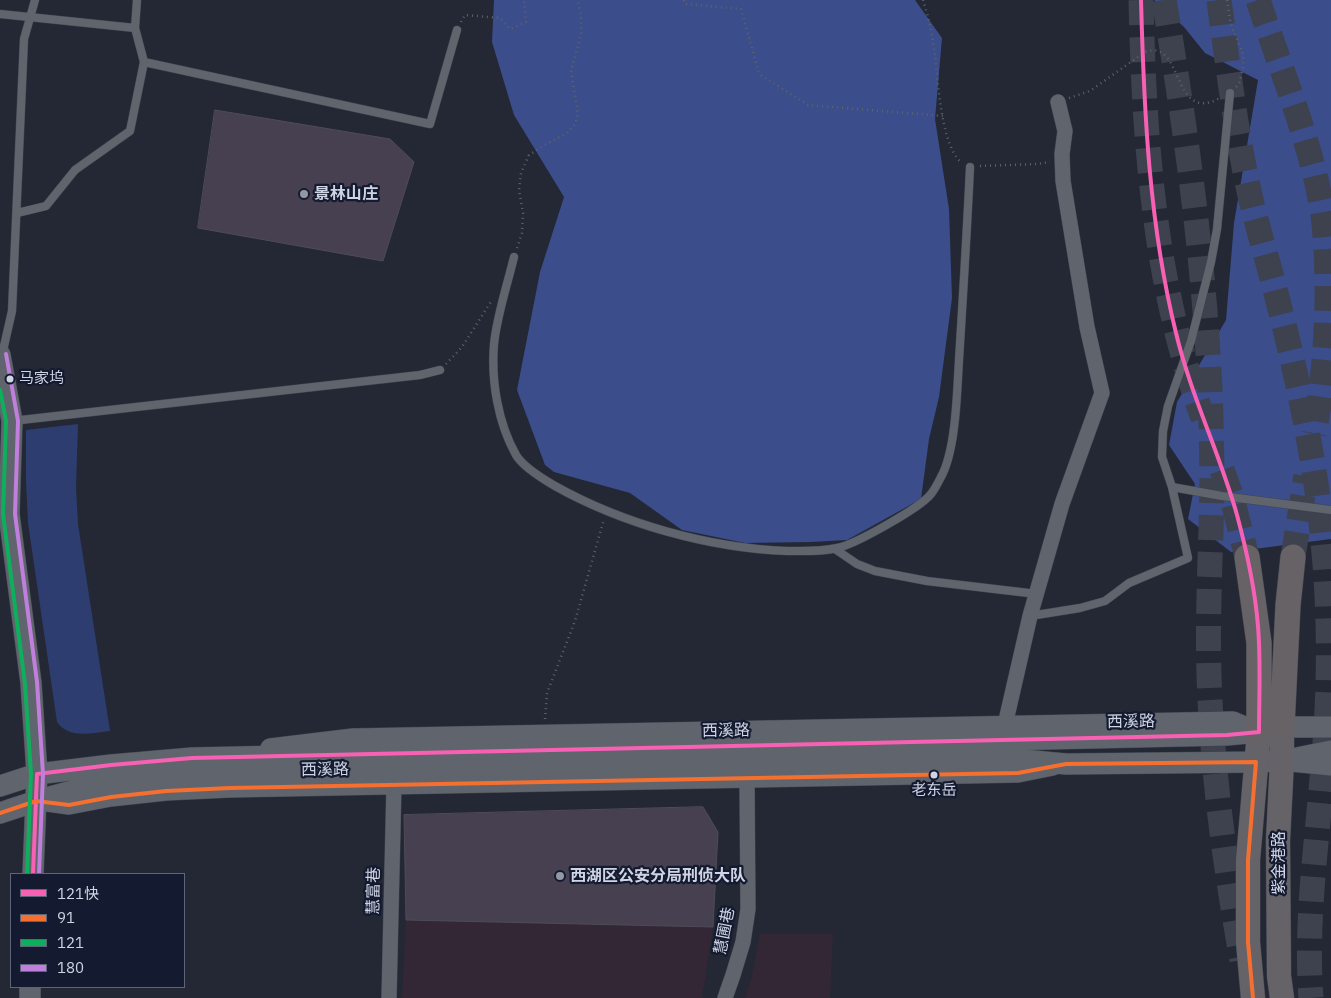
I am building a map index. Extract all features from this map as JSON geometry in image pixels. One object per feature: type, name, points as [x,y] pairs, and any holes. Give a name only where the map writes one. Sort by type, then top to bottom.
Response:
[{"type":"highway","points":[[1247,557],[1270,730]]},
{"type":"highway","points":[[1270,730],[1288,614],[1293,557]]},
{"type":"main road","points":[[1,357],[12,421],[8,514],[31,684],[37,774],[33,873]]},
{"type":"main road","name":"西溪路","points":[[0,786],[37,774],[192,758],[1207,735],[1331,726]]},
{"type":"main road","name":"紫金港路","points":[[1270,730],[1282,761],[1278,840],[1279,976],[1282,998]]},
{"type":"main road","name":"紫金港路","points":[[1253,998],[1248,942],[1248,860],[1256,762],[1270,730]]},
{"type":"main road","name":"西溪路","points":[[0,813],[36,800],[99,786],[147,778],[219,772],[896,758],[1002,758],[1066,764],[1256,762],[1282,761],[1331,751]]},
{"type":"street","points":[[1005,725],[1030,616],[1038,594],[1062,504],[1102,393],[1087,327],[1063,181],[1062,154],[1065,131],[1058,102]]},
{"type":"street","name":"西溪路","points":[[192,758],[354,738],[1233,721],[1270,730]]},
{"type":"street","name":"西溪路","points":[[1282,761],[1331,766]]},
{"type":"street","name":"西溪路","points":[[36,800],[69,804],[166,791],[230,788],[1018,774],[1066,764]]},
{"type":"street","name":"慧圃巷","points":[[725,998],[734,975],[743,942],[748,909],[747,779]]},
{"type":"street","name":"慧富巷","points":[[389,998],[394,784]]},
{"type":"lane","points":[[1,357],[12,311],[24,39],[35,0]]},
{"type":"lane","points":[[17,213],[46,206],[74,170],[130,131],[144,62],[135,28],[137,0]]},
{"type":"lane","points":[[0,14],[135,28]]},
{"type":"lane","points":[[144,62],[430,124],[457,30]]},
{"type":"lane","points":[[1030,616],[1080,608],[1105,601],[1129,583],[1188,558],[1172,487],[1162,457],[1163,431],[1168,406],[1191,341],[1211,262],[1217,229],[1230,93]]},
{"type":"lane","points":[[514,257],[494,344],[494,377],[505,430],[518,458],[541,478],[571,495],[607,510],[669,531],[719,544],[774,550],[811,552],[835,549],[857,541],[903,515],[930,496],[947,466],[956,405],[970,167]]},
{"type":"lane","points":[[12,421],[420,375],[440,370]]},
{"type":"lane","points":[[1172,487],[1222,496],[1331,510]]},
{"type":"lane","points":[[835,549],[857,564],[875,571],[927,581],[1038,594]]},
{"type":"path","points":[[457,30],[465,15],[500,18],[510,29],[526,22],[524,0]]},
{"type":"path","points":[[514,257],[522,233],[523,213],[519,190],[521,173],[529,155],[538,148],[567,133],[575,124],[578,115],[571,70],[581,35],[581,17],[578,0]]},
{"type":"path","points":[[684,0],[685,4],[741,9],[759,74],[808,105],[943,116]]},
{"type":"path","points":[[923,0],[933,40],[943,116],[952,150],[959,162],[970,167],[1037,164],[1049,162],[1062,154]]},
{"type":"path","points":[[1058,102],[1090,91],[1145,52],[1153,49],[1161,50],[1166,56],[1184,90],[1191,99],[1201,104],[1212,103],[1230,93],[1239,84],[1244,56],[1240,42],[1232,27],[1227,0]]},
{"type":"path","points":[[440,370],[462,347],[493,297]]},
{"type":"path","points":[[544,734],[547,693],[575,621],[607,510]]},
{"type":"shaded area","points":[[494,0],[915,0],[942,38],[935,119],[949,209],[952,298],[939,397],[929,439],[921,499],[847,540],[745,543],[682,530],[630,493],[554,472],[545,465],[517,390],[540,272],[564,197],[514,115],[492,42]]},
{"type":"shaded area","points":[[1154,0],[1331,0],[1331,539],[1231,552],[1188,519],[1195,484],[1169,445],[1177,402],[1226,320],[1234,223],[1258,80],[1205,53],[1184,27]]},
{"type":"shaded area","points":[[78,424],[76,488],[78,524],[110,731],[88,734],[68,731],[57,722],[28,523],[26,481],[26,430]]},
{"type":"shaded area","points":[[406,920],[713,927],[702,998],[402,998]]},
{"type":"shaded area","points":[[760,934],[833,934],[830,998],[745,998],[751,980]]},
{"type":"building","name":"景林山庄","points":[[215,110],[390,139],[414,162],[383,261],[198,228]]},
{"type":"building","name":"西湖区公安分局刑侦大队","points":[[703,807],[718,832],[713,927],[406,920],[404,815]]},
{"type":"tunnel","points":[[1141,0],[1145,106],[1155,212],[1173,316],[1186,367],[1203,418]]},
{"type":"tunnel","points":[[1164,0],[1187,146],[1199,243],[1207,341],[1212,451],[1208,629],[1211,712],[1220,818],[1242,960]]},
{"type":"tunnel","points":[[1219,0],[1241,150],[1254,212],[1284,324],[1298,386],[1315,479],[1323,542],[1327,595],[1328,675],[1324,755],[1311,907],[1311,998]]},
{"type":"tunnel","points":[[1258,0],[1295,106],[1311,160],[1323,214],[1327,269],[1325,352],[1314,434]]},
{"type":"tunnel","points":[[1222,470],[1232,498],[1247,557]]},
{"type":"tunnel","points":[[1293,557],[1306,476]]},
{"type":"transit line","name":"121快","points":[[33,873],[37,774],[111,765],[192,758],[1227,735],[1259,732],[1259,639],[1257,612],[1250,570],[1230,492],[1182,356],[1167,292],[1160,251],[1146,126],[1141,0]]},
{"type":"transit line","name":"180","points":[[6,354],[18,421],[15,514],[37,682],[43,774],[39,873]]},
{"type":"transit line","name":"121","points":[[0,390],[6,421],[3,514],[25,684],[31,774],[27,873]]},
{"type":"transit line","name":"91","points":[[0,813],[36,801],[69,805],[111,797],[166,791],[230,788],[1018,773],[1066,764],[1256,762],[1248,860],[1248,942],[1253,998]]},
{"type":"place","name":"景林山庄","points":[[304,194]]},
{"type":"place","name":"马家坞","points":[[10,379]]},
{"type":"place","name":"老东岳","points":[[934,775]]},
{"type":"place","name":"西湖区公安分局刑侦大队","points":[[560,876]]}]
